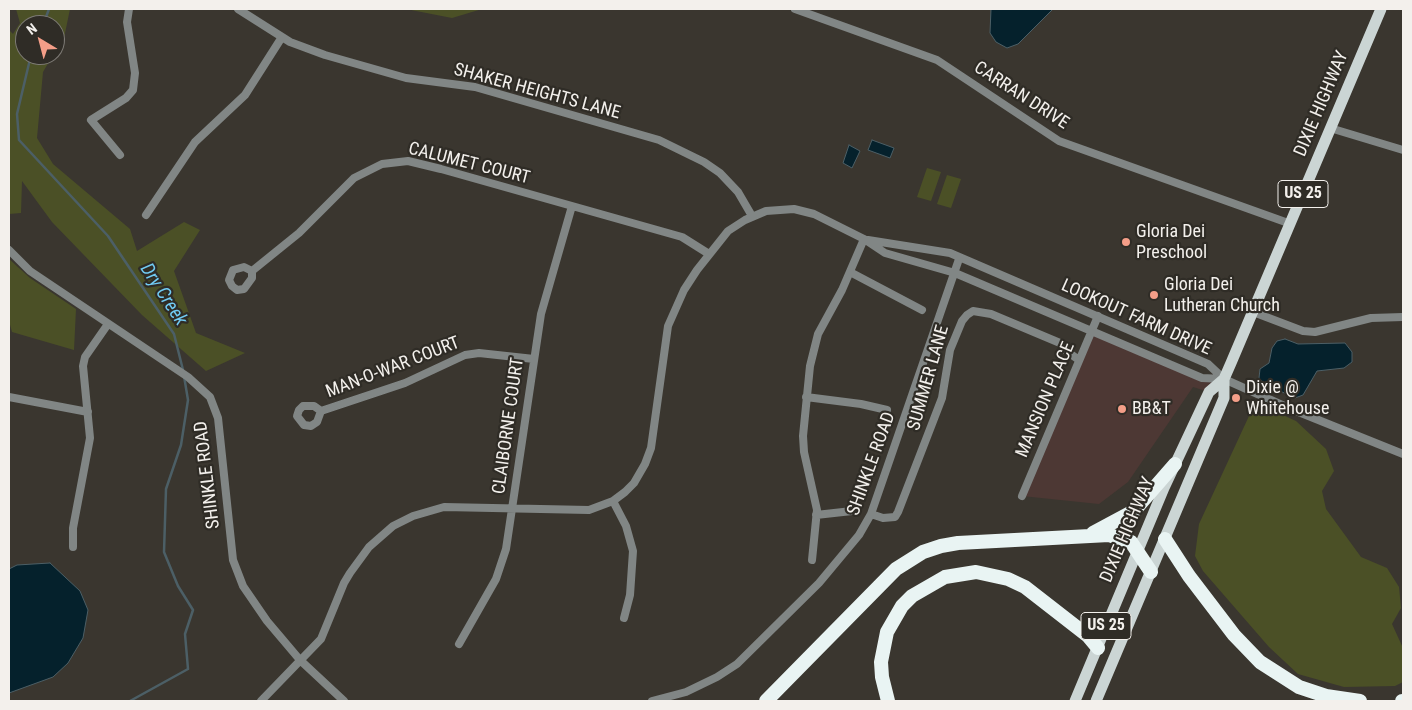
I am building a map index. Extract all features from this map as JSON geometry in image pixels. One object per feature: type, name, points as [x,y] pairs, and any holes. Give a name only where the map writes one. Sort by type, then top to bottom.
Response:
[{"type":"highway","points":[[1090,534],[1134,511],[1175,464]]},
{"type":"highway","points":[[766,701],[886,579],[909,560],[923,552],[958,543],[1090,534],[1109,535],[1126,539],[1137,550],[1151,572]]},
{"type":"highway","points":[[1165,539],[1234,635],[1260,662],[1300,687],[1326,696],[1360,701]]},
{"type":"highway","points":[[888,701],[882,677],[881,662],[887,632],[902,606],[912,596],[944,577],[976,572],[1008,579],[1025,587],[1088,636],[1098,648]]},
{"type":"main road","name":"DIXIE HIGHWAY","points":[[1096,701],[1224,398],[1224,379],[1381,9]]},
{"type":"main road","name":"DIXIE HIGHWAY","points":[[1075,701],[1137,550],[1175,464],[1209,392],[1224,379]]},
{"type":"street","points":[[120,155],[91,120],[126,98],[133,90],[135,73],[127,22],[129,9]]},
{"type":"street","name":"SHAKER HEIGHTS LANE","points":[[238,9],[282,37],[325,55],[406,78],[474,88],[659,140],[686,152],[720,173],[738,192],[752,216]]},
{"type":"street","name":"CARRAN DRIVE","points":[[794,9],[936,60],[1059,141],[1290,224]]},
{"type":"street","points":[[146,214],[195,142],[245,95],[282,37]]},
{"type":"street","points":[[1330,128],[1403,150]]},
{"type":"street","name":"CALUMET COURT","points":[[252,271],[299,234],[354,178],[364,172],[391,162],[408,161],[682,237],[709,254]]},
{"type":"street","name":"CLAIBORNE COURT","points":[[459,644],[473,622],[501,566],[513,509],[541,314],[572,206]]},
{"type":"street","name":"LOOKOUT FARM DRIVE","points":[[261,701],[321,639],[350,572],[369,547],[393,526],[413,516],[444,507],[589,510],[613,501],[634,483],[646,464],[651,448],[668,326],[684,290],[709,254],[728,231],[752,216],[776,210],[801,210],[814,214],[864,239],[885,253],[955,273],[1202,378],[1224,379]]},
{"type":"street","points":[[812,560],[816,515],[815,498],[804,452],[803,436],[810,366],[818,334],[850,272],[864,239]]},
{"type":"street","name":"LOOKOUT FARM DRIVE","points":[[864,239],[950,254],[1208,364],[1224,379]]},
{"type":"street","name":"SHINKLE ROAD","points":[[9,250],[30,271],[188,377],[210,397],[218,418],[233,560],[252,600],[300,660],[344,701]]},
{"type":"street","name":"SHINKLE ROAD","points":[[652,701],[686,692],[717,677],[751,652],[846,553],[871,514],[959,259]]},
{"type":"street","points":[[850,272],[922,310]]},
{"type":"street","name":"SUMMER LANE","points":[[871,514],[883,518],[894,517],[898,512],[942,398],[950,350],[962,320],[972,311],[991,314],[1060,343],[1065,350],[1079,360]]},
{"type":"street","points":[[1253,312],[1303,331],[1315,332],[1370,318],[1403,317]]},
{"type":"street","name":"MANSION PLACE","points":[[1022,496],[1098,316]]},
{"type":"street","points":[[73,547],[72,528],[90,438],[82,376],[83,366],[85,357],[108,324]]},
{"type":"street","name":"MAN-O-WAR COURT","points":[[322,411],[405,383],[466,355],[479,353],[534,359]]},
{"type":"street","points":[[1224,379],[1291,409],[1403,454]]},
{"type":"street","points":[[9,397],[88,412]]},
{"type":"street","points":[[806,397],[861,404],[887,410]]},
{"type":"street","points":[[613,501],[626,526],[633,552],[630,595],[624,618]]},
{"type":"street","points":[[816,515],[852,512]]},
{"type":"shaded area","points":[[1091,332],[1202,378],[1224,379],[1209,392],[1193,387],[1128,482],[1099,504],[1022,496]]},
{"type":"green space","points":[[16,9],[70,9],[65,33],[65,15],[18,15]]},
{"type":"green space","points":[[406,9],[482,9],[452,18]]},
{"type":"green space","points":[[9,30],[13,34],[15,31],[15,65],[47,65],[43,72],[37,138],[53,164],[130,229],[137,251],[184,222],[200,230],[174,271],[196,333],[245,353],[206,371],[142,315],[52,222],[22,181],[21,213],[9,214]]},
{"type":"green space","points":[[927,168],[941,172],[931,201],[917,197]]},
{"type":"green space","points":[[947,175],[961,179],[951,208],[937,204]]},
{"type":"green space","points":[[9,259],[30,278],[76,309],[74,350],[12,332],[9,321]]},
{"type":"green space","points":[[1263,406],[1296,421],[1326,449],[1334,471],[1322,491],[1326,509],[1361,557],[1387,568],[1399,587],[1401,608],[1392,624],[1403,648],[1403,682],[1395,686],[1344,687],[1298,674],[1269,647],[1203,571],[1195,556],[1199,524],[1249,416]]},
{"type":"water","points":[[991,9],[1053,9],[1018,44],[1007,48],[996,42],[990,33]]},
{"type":"water","points":[[872,140],[894,148],[890,158],[868,150]]},
{"type":"water","points":[[849,145],[860,151],[852,168],[843,163]]},
{"type":"water","points":[[1285,339],[1298,344],[1345,343],[1352,352],[1352,362],[1344,368],[1317,371],[1303,395],[1295,398],[1263,383],[1259,378],[1260,369],[1269,363],[1272,348],[1277,341]]},
{"type":"water","points":[[50,563],[80,591],[88,610],[83,638],[68,663],[53,677],[9,693],[9,569],[17,565]]},
{"type":"waterway","name":"Dry Creek","points":[[47,15],[49,9]]},
{"type":"waterway","name":"Dry Creek","points":[[29,65],[17,114],[19,140],[108,236],[174,334],[183,370]]},
{"type":"waterway","name":"Dry Creek","points":[[130,701],[188,669],[185,634],[193,610],[178,586],[164,552],[166,489],[181,445],[188,400],[184,376]]},
{"type":"place","name":"Gloria Dei Preschool","points":[[1126,242]]},
{"type":"place","name":"Gloria Dei Lutheran Church","points":[[1154,295]]},
{"type":"place","name":"Dixie @ Whitehouse","points":[[1236,398]]},
{"type":"place","name":"BB&T","points":[[1122,409]]}]
